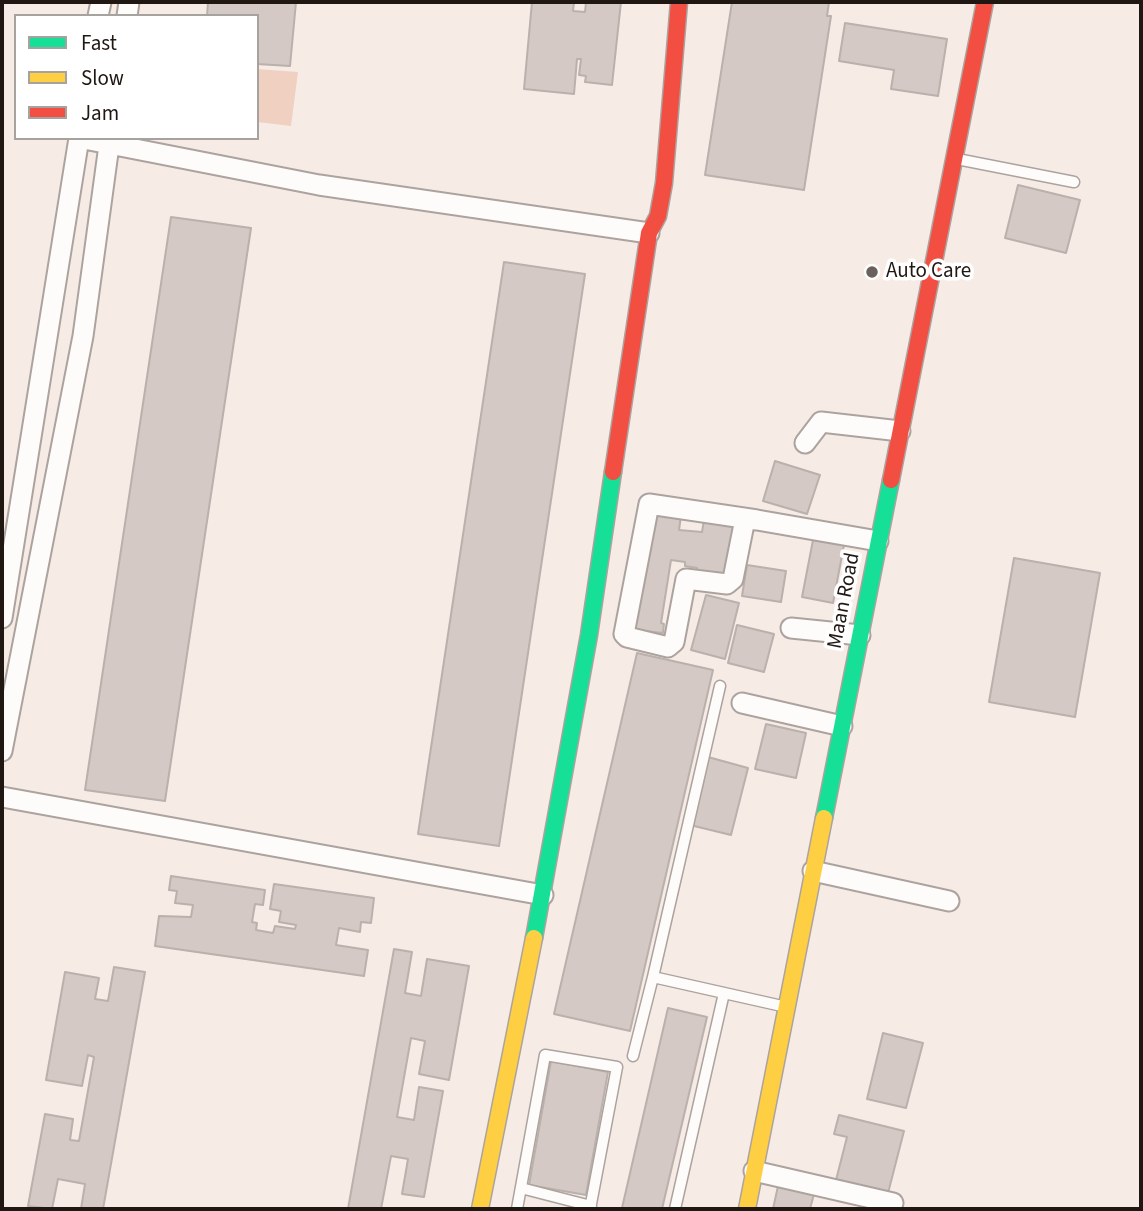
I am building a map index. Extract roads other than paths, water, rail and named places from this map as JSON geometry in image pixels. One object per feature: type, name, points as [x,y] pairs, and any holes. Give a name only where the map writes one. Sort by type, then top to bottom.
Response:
[{"type":"main road","points":[[480,1209],[543,895],[589,635],[649,233],[659,216],[679,2]]},
{"type":"main road","name":"Maan Road","points":[[747,1209],[985,2]]},
{"type":"street","points":[[2,618],[79,140]]},
{"type":"street","points":[[2,751],[83,336],[110,140],[127,150],[319,186],[649,233]]},
{"type":"street","points":[[805,443],[821,422],[900,431]]},
{"type":"street","points":[[746,519],[733,579],[727,584],[686,579],[674,642],[668,647],[624,634],[649,504],[746,519],[878,541]]},
{"type":"street","points":[[790,628],[860,635]]},
{"type":"street","points":[[742,703],[842,726]]},
{"type":"street","points":[[2,797],[543,895]]},
{"type":"street","points":[[813,871],[950,901]]},
{"type":"street","points":[[754,1171],[893,1203]]},
{"type":"lane","points":[[953,158],[1074,182]]},
{"type":"lane","points":[[633,1056],[720,686]]},
{"type":"lane","points":[[653,977],[786,1007]]},
{"type":"lane","points":[[675,1209],[724,993]]},
{"type":"lane","points":[[517,1209],[544,1055],[617,1067],[591,1208],[521,1188]]},
{"type":"place","name":"Auto Care","points":[[872,272]]}]
